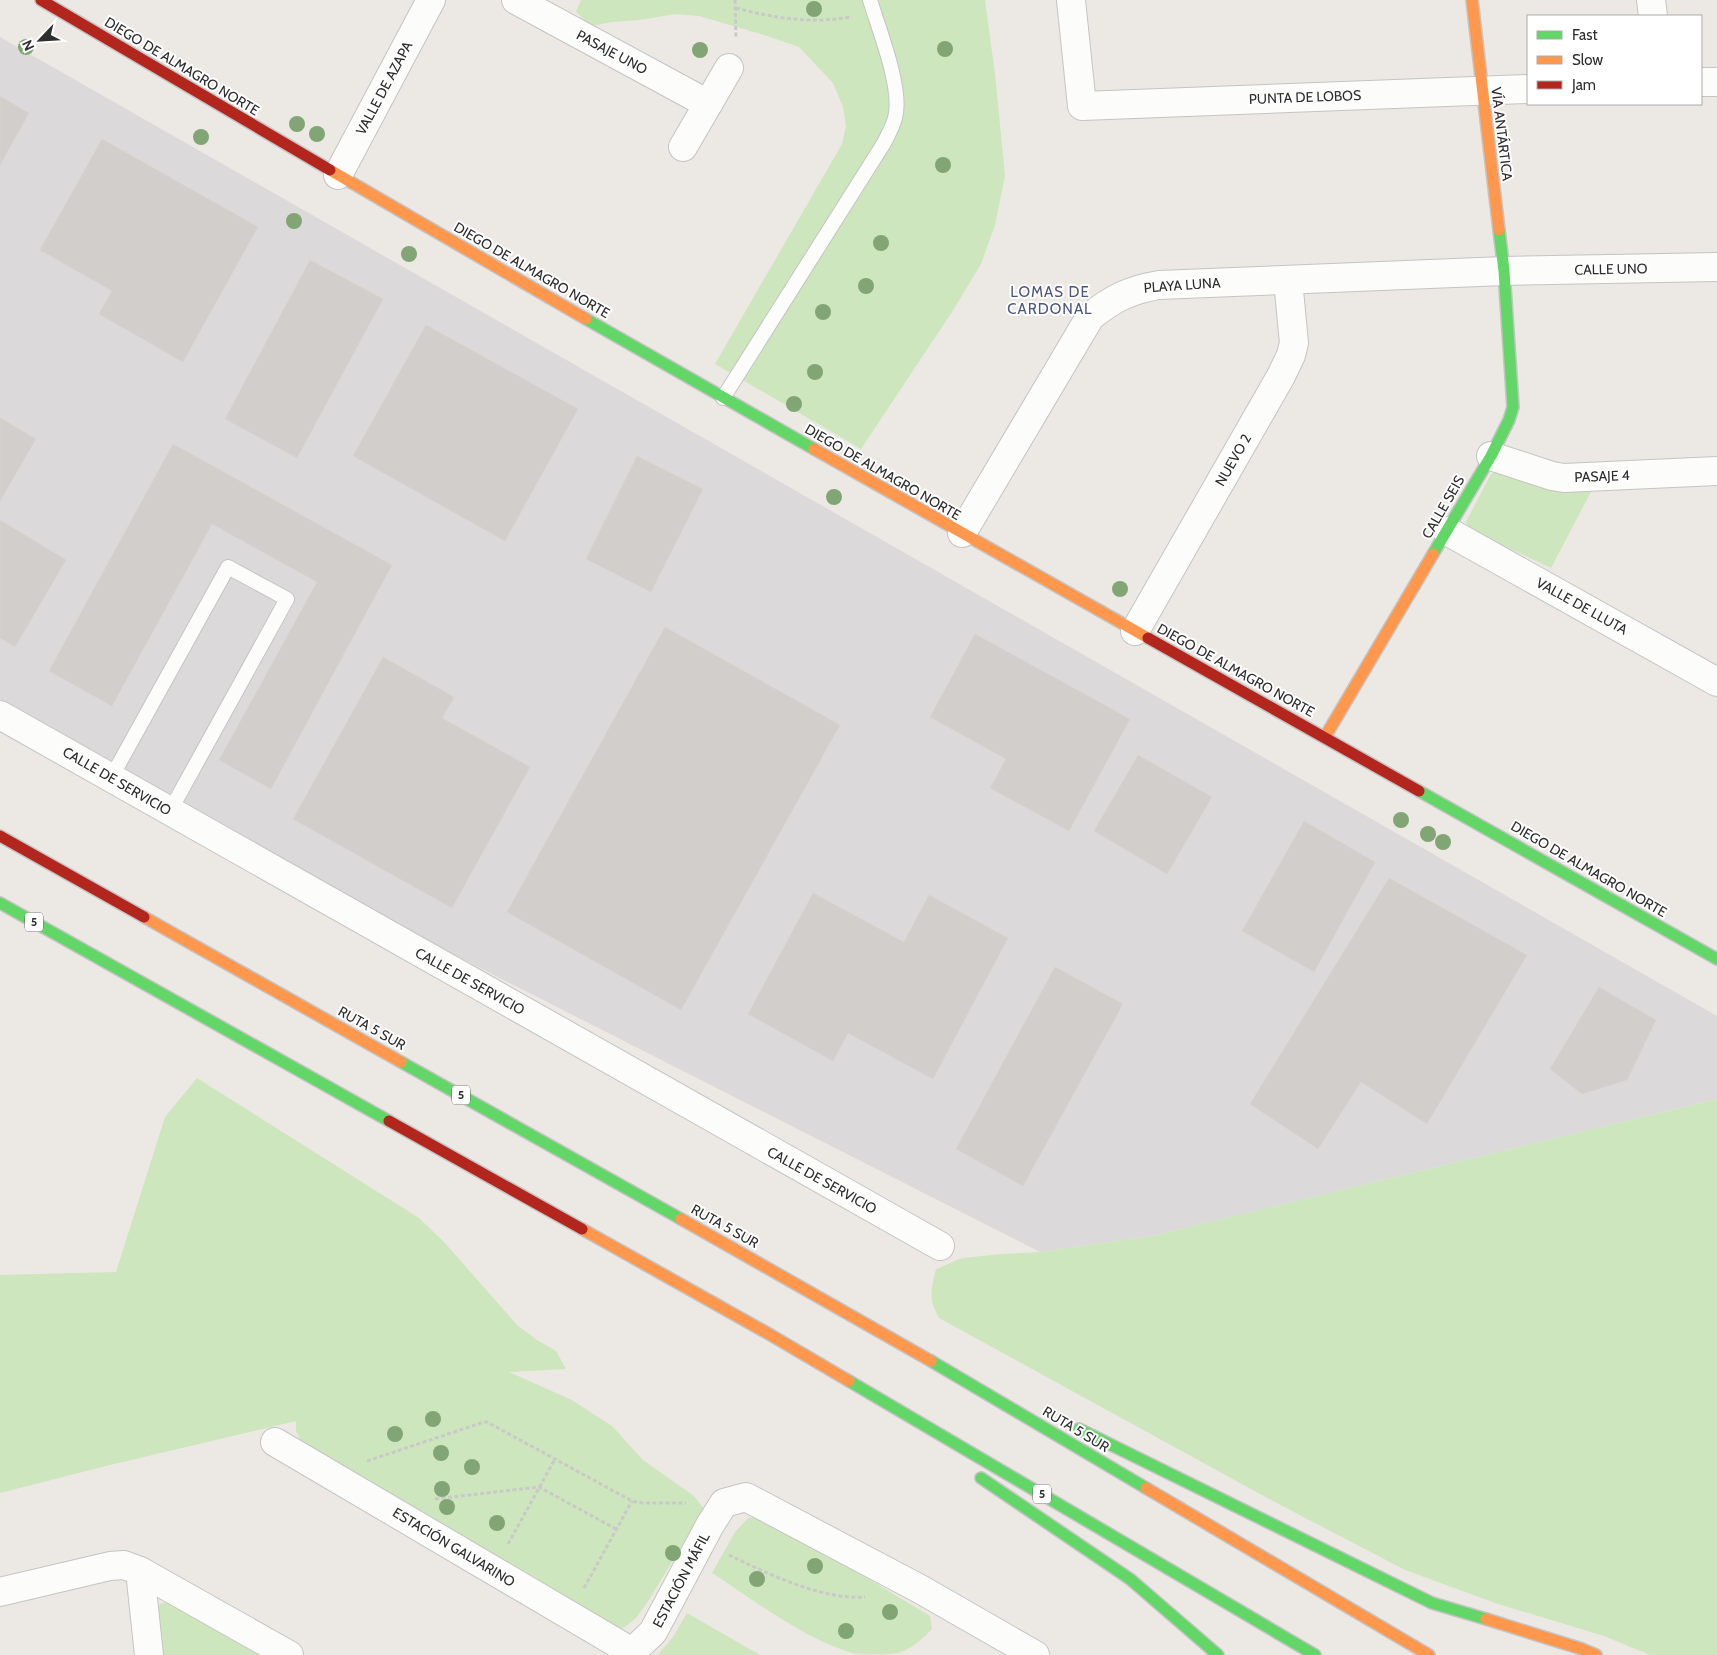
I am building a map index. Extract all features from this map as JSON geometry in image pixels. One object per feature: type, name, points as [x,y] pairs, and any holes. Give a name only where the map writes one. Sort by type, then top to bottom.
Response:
[{"type":"main road","name":"DIEGO DE ALMAGRO NORTE","points":[[41,0],[338,176],[723,398],[1717,959]]},
{"type":"main road","name":"VÍA ANTÁRTICA","points":[[1472,0],[1504,271]]},
{"type":"main road","name":"CALLE SEIS","points":[[1325,737],[1491,456],[1509,420],[1513,407],[1504,271]]},
{"type":"main road","name":"RUTA 5 SUR","points":[[0,836],[884,1333],[1429,1655]]},
{"type":"main road","name":"5","points":[[0,903],[769,1334],[1315,1655]]},
{"type":"main road","points":[[884,1333],[1017,1398]]},
{"type":"main road","points":[[769,1334],[917,1434]]},
{"type":"main road","points":[[1070,1424],[1432,1603],[1596,1655]]},
{"type":"main road","points":[[974,1473],[1130,1579],[1218,1655]]},
{"type":"street","name":"VALLE DE AZAPA","points":[[338,176],[431,0]]},
{"type":"street","name":"PASAJE UNO","points":[[516,0],[708,104]]},
{"type":"street","name":"PUNTA DE LOBOS","points":[[1070,0],[1082,106],[1527,89]]},
{"type":"street","points":[[1651,0],[1653,15]]},
{"type":"street","points":[[683,147],[729,68]]},
{"type":"street","points":[[1702,82],[1717,82]]},
{"type":"street","name":"CALLE UNO","points":[[1504,271],[1717,267]]},
{"type":"street","name":"PLAYA LUNA","points":[[962,533],[1090,317],[1118,296],[1138,288],[1159,285],[1504,271]]},
{"type":"street","name":"NUEVO 2","points":[[1134,631],[1292,355],[1294,343],[1288,280]]},
{"type":"street","name":"PASAJE 4","points":[[1491,456],[1552,476],[1564,478],[1717,471]]},
{"type":"street","name":"VALLE DE LLUTA","points":[[1447,531],[1717,682]]},
{"type":"street","name":"CALLE DE SERVICIO","points":[[0,715],[940,1246]]},
{"type":"street","name":"ESTACIÓN GALVARINO","points":[[275,1442],[570,1615],[631,1654]]},
{"type":"street","name":"ESTACIÓN MÁFIL","points":[[631,1654],[653,1632],[724,1503],[746,1497],[920,1589],[1035,1655]]},
{"type":"street","points":[[0,1592],[110,1566],[124,1565],[140,1571],[289,1655]]},
{"type":"street","points":[[140,1571],[149,1655]]},
{"type":"lane","points":[[723,398],[884,143],[895,118],[897,104],[896,88],[872,7]]},
{"type":"lane","points":[[111,778],[228,567],[287,600],[170,811]]},
{"type":"path","points":[[729,68],[737,36],[735,0]]},
{"type":"path","points":[[736,8],[806,21],[841,19],[872,7]]},
{"type":"path","points":[[329,1474],[487,1422],[632,1501],[643,1504],[690,1503],[709,1528],[788,1581],[848,1598],[868,1597]]},
{"type":"path","points":[[493,1570],[554,1459]]},
{"type":"path","points":[[431,1499],[539,1487],[616,1529]]},
{"type":"path","points":[[570,1615],[632,1501]]},
{"type":"shaded area","points":[[0,37],[1717,1016],[1717,1099],[1152,1236],[1040,1252],[340,897],[0,699]]},
{"type":"green space","points":[[581,0],[985,0],[995,74],[1005,176],[995,225],[981,264],[952,312],[861,449],[715,364],[842,144],[846,126],[843,107],[833,83],[799,47],[764,35],[699,16],[676,14],[591,26],[576,12]]},
{"type":"green space","points":[[1500,471],[1522,481],[1545,488],[1569,490],[1593,488],[1551,568],[1470,530],[1466,522],[1491,474]]},
{"type":"green space","points":[[197,1078],[419,1218],[445,1243],[517,1325],[556,1351],[566,1369],[509,1372],[572,1400],[612,1426],[643,1460],[694,1496],[704,1509],[647,1603],[636,1618],[617,1633],[308,1455],[296,1431],[296,1421],[0,1493],[0,1275],[116,1272],[165,1117]]},
{"type":"green space","points":[[1717,1099],[1717,1655],[1650,1655],[1604,1636],[1498,1604],[1405,1570],[1271,1500],[939,1318],[933,1305],[931,1294],[936,1269],[962,1258],[1040,1252],[1152,1236]]},
{"type":"green space","points":[[748,1518],[769,1519],[930,1616],[932,1629],[916,1643],[898,1653],[852,1653],[816,1638],[762,1607],[712,1573],[735,1532]]},
{"type":"green space","points":[[171,1601],[268,1655],[161,1655],[156,1610],[160,1604]]},
{"type":"green space","points":[[687,1613],[760,1655],[658,1655],[673,1637]]},
{"type":"building","points":[[0,96],[29,113],[0,165]]},
{"type":"building","points":[[102,139],[258,227],[183,362],[99,314],[112,291],[40,250]]},
{"type":"building","points":[[310,260],[383,299],[297,458],[225,419]]},
{"type":"building","points":[[426,325],[578,409],[505,541],[353,456]]},
{"type":"building","points":[[0,418],[36,439],[0,501]]},
{"type":"building","points":[[173,444],[392,565],[271,789],[219,760],[317,582],[212,524],[112,706],[49,671]]},
{"type":"building","points":[[637,456],[703,489],[651,592],[586,559]]},
{"type":"building","points":[[0,520],[66,560],[15,647],[0,638]]},
{"type":"building","points":[[665,627],[840,725],[681,1010],[507,912]]},
{"type":"building","points":[[975,634],[1130,719],[1069,831],[990,788],[1006,759],[930,717]]},
{"type":"building","points":[[383,657],[454,697],[442,718],[530,767],[452,908],[293,819]]},
{"type":"building","points":[[1138,755],[1212,797],[1167,874],[1094,831]]},
{"type":"building","points":[[1304,821],[1375,862],[1314,972],[1242,931]]},
{"type":"building","points":[[1389,878],[1527,955],[1427,1124],[1361,1082],[1318,1149],[1250,1104]]},
{"type":"building","points":[[813,893],[904,942],[929,895],[1008,938],[933,1079],[848,1033],[833,1061],[748,1014]]},
{"type":"building","points":[[1055,967],[1123,1004],[1023,1186],[956,1149]]},
{"type":"building","points":[[1599,987],[1656,1020],[1627,1080],[1582,1094],[1550,1069]]},
{"type":"traffic: fast","points":[[1433,554],[1491,456],[1509,420],[1513,407],[1504,271],[1499,230]]},
{"type":"traffic: fast","points":[[586,319],[814,449]]},
{"type":"traffic: fast","points":[[1419,791],[1717,959]]},
{"type":"traffic: fast","points":[[0,903],[389,1121]]},
{"type":"traffic: fast","points":[[401,1062],[681,1219]]},
{"type":"traffic: fast","points":[[931,1361],[1146,1488]]},
{"type":"traffic: fast","points":[[849,1381],[1315,1655]]},
{"type":"traffic: fast","points":[[1079,1429],[1432,1603],[1486,1619]]},
{"type":"traffic: fast","points":[[981,1478],[1130,1579],[1218,1655]]},
{"type":"traffic: slow","points":[[1472,0],[1499,230]]},
{"type":"traffic: slow","points":[[330,170],[586,319]]},
{"type":"traffic: slow","points":[[814,449],[1148,638]]},
{"type":"traffic: slow","points":[[1325,737],[1433,554]]},
{"type":"traffic: slow","points":[[144,917],[401,1062]]},
{"type":"traffic: slow","points":[[681,1219],[931,1361]]},
{"type":"traffic: slow","points":[[582,1229],[849,1381]]},
{"type":"traffic: slow","points":[[1146,1488],[1429,1655]]},
{"type":"traffic: slow","points":[[1486,1619],[1596,1655]]},
{"type":"traffic: jam","points":[[41,0],[330,170]]},
{"type":"traffic: jam","points":[[1148,638],[1419,791]]},
{"type":"traffic: jam","points":[[0,836],[144,917]]},
{"type":"traffic: jam","points":[[389,1121],[582,1229]]},
{"type":"district","name":"LOMAS DE CARDONAL","points":[[1050,300]]}]
